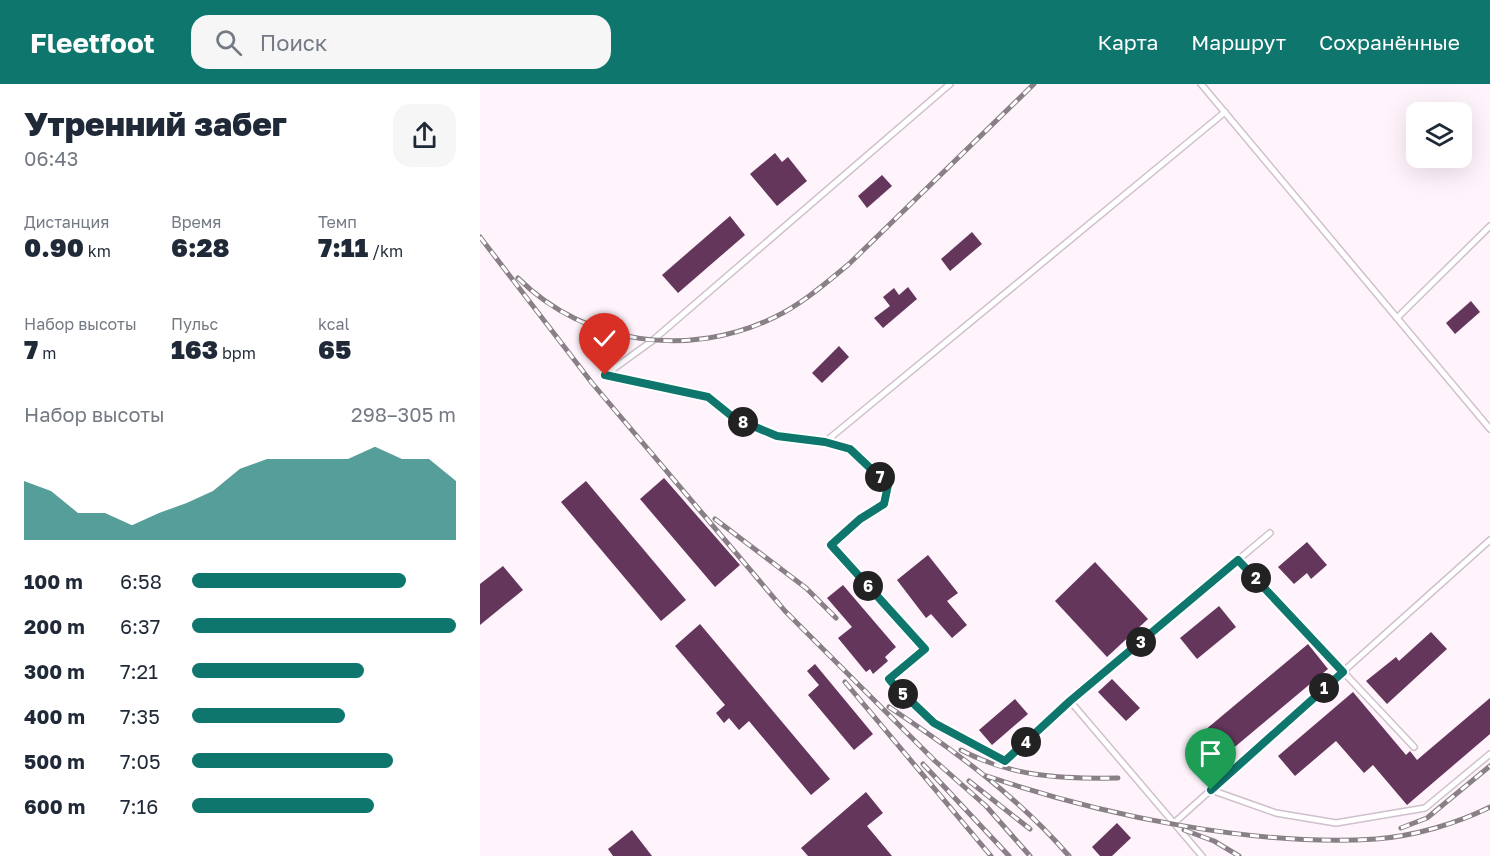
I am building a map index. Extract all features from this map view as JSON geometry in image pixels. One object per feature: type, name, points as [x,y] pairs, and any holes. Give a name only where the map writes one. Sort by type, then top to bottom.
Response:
[{"type":"lane","points":[[950,84],[652,341],[605,375],[708,397],[734,418],[777,436],[825,442],[850,449],[888,485],[884,504],[860,519],[831,545],[925,649],[889,679],[934,723],[1005,761],[1070,701],[1270,533]]},
{"type":"lane","points":[[1202,84],[1490,429]]},
{"type":"lane","points":[[825,442],[1225,112]]},
{"type":"lane","points":[[1397,318],[1490,226]]},
{"type":"lane","points":[[1174,823],[1490,540]]},
{"type":"lane","points":[[1238,560],[1414,747]]},
{"type":"lane","points":[[1070,701],[1202,856]]},
{"type":"lane","points":[[1211,790],[1276,813],[1336,823],[1425,808],[1490,754]]},
{"type":"building","points":[[775,153],[782,162],[788,157],[807,181],[777,206],[750,174]]},
{"type":"building","points":[[882,175],[892,186],[867,208],[858,196]]},
{"type":"building","points":[[730,216],[745,235],[678,293],[662,275]]},
{"type":"building","points":[[972,232],[982,244],[950,271],[941,259]]},
{"type":"building","points":[[908,287],[917,299],[883,328],[874,318],[890,306],[883,297],[894,288],[899,295]]},
{"type":"building","points":[[1471,301],[1480,312],[1455,334],[1446,323]]},
{"type":"building","points":[[839,346],[849,357],[822,383],[812,373]]},
{"type":"building","points":[[664,478],[740,565],[715,587],[640,499]]},
{"type":"building","points":[[586,481],[686,600],[661,621],[561,502]]},
{"type":"building","points":[[1307,542],[1327,565],[1311,579],[1307,573],[1294,584],[1278,567]]},
{"type":"building","points":[[928,555],[958,593],[947,601],[967,625],[952,638],[931,614],[926,618],[897,580]]},
{"type":"building","points":[[1095,562],[1148,619],[1107,657],[1055,601]]},
{"type":"building","points":[[503,566],[523,590],[480,625],[480,584]]},
{"type":"building","points":[[843,585],[896,647],[885,657],[888,661],[873,674],[870,669],[866,672],[838,638],[852,627],[827,598]]},
{"type":"building","points":[[1219,606],[1236,627],[1197,659],[1180,638]]},
{"type":"building","points":[[700,624],[830,779],[811,795],[749,721],[739,730],[729,718],[724,723],[716,713],[725,705],[675,646]]},
{"type":"building","points":[[1431,632],[1447,649],[1387,704],[1366,681],[1396,657],[1399,661]]},
{"type":"building","points":[[1308,644],[1328,669],[1224,756],[1204,731]]},
{"type":"building","points":[[815,664],[873,734],[854,750],[808,695],[819,685],[807,671]]},
{"type":"building","points":[[1112,679],[1140,708],[1126,721],[1098,692]]},
{"type":"building","points":[[1353,692],[1406,755],[1410,751],[1417,760],[1490,698],[1490,734],[1407,805],[1373,765],[1364,773],[1336,741],[1295,776],[1278,756]]},
{"type":"building","points":[[1015,699],[1028,714],[992,745],[979,730]]},
{"type":"building","points":[[866,792],[883,813],[867,826],[892,856],[808,856],[801,848]]},
{"type":"building","points":[[1117,823],[1131,838],[1112,856],[1100,856],[1092,847]]},
{"type":"building","points":[[632,830],[652,856],[613,856],[608,849]]},
{"type":"railway","points":[[518,278],[545,301],[574,318],[606,331],[640,338],[674,341],[708,338],[742,330],[795,306],[849,264],[1034,84]]},
{"type":"railway","points":[[480,237],[592,383],[785,611],[935,761],[986,806],[1030,856]]},
{"type":"railway","points":[[715,519],[806,588],[836,618]]},
{"type":"railway","points":[[845,682],[991,856]]},
{"type":"railway","points":[[889,707],[938,740],[1007,794],[1069,856]]},
{"type":"railway","points":[[961,750],[980,759],[1018,771],[1057,777],[1118,778]]},
{"type":"railway","points":[[923,764],[1009,856]]},
{"type":"railway","points":[[1401,828],[1427,818],[1490,766]]},
{"type":"railway","points":[[987,776],[1128,815],[1230,833],[1280,838],[1376,839],[1405,835],[1463,819],[1490,807]]},
{"type":"railway","points":[[969,781],[1030,829]]},
{"type":"railway","points":[[1184,830],[1214,841],[1239,856]]},
{"type":"route","points":[[605,375],[708,397],[734,418],[777,436],[825,442],[850,449],[888,485],[884,504],[860,519],[831,545],[925,649],[889,679],[934,723],[1005,761],[1070,701],[1238,560],[1343,672],[1211,790]]}]
